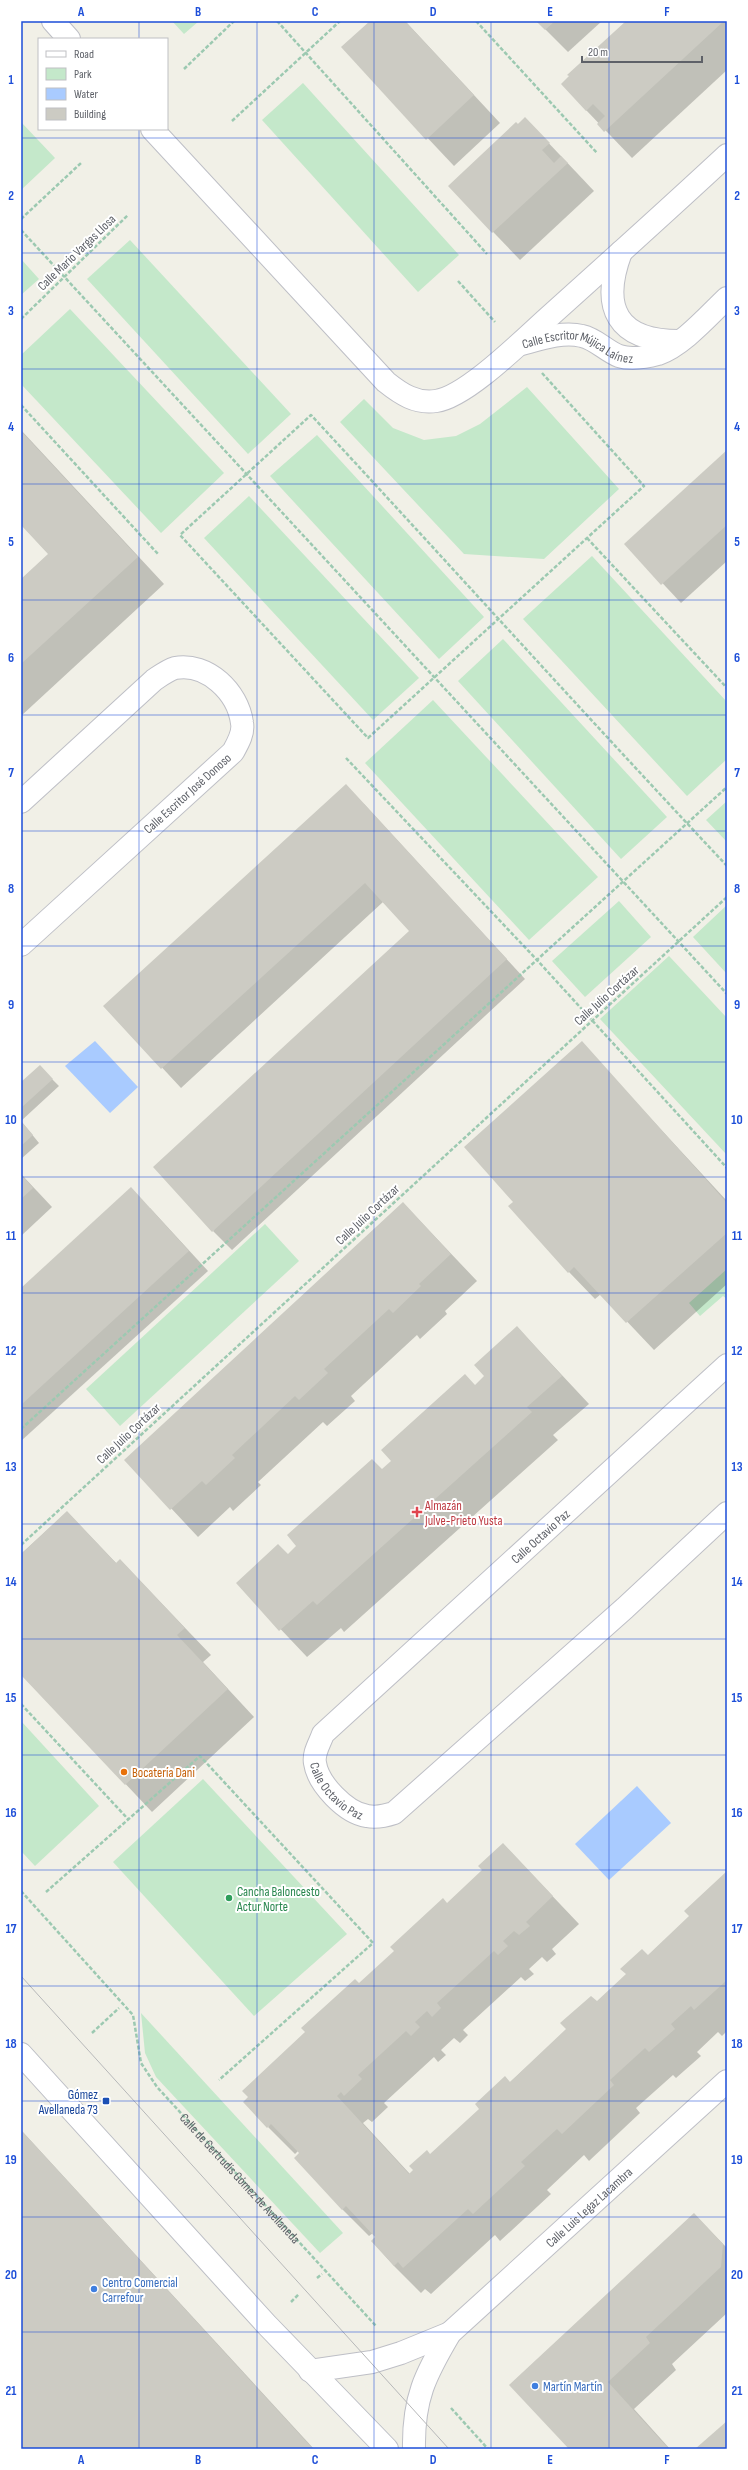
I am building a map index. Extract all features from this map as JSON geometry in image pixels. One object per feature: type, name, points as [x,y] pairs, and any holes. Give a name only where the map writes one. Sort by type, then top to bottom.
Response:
[{"type":"street","points":[[53,21],[68,38]]},
{"type":"street","points":[[153,130],[367,363],[401,394],[417,400],[435,401],[453,396],[517,345]]},
{"type":"street","name":"Calle Escritor Mújica Laínez","points":[[517,345],[727,156]]},
{"type":"street","name":"Calle Escritor Mújica Laínez","points":[[621,252],[613,274],[611,298],[616,313],[626,327],[641,337],[661,341],[679,342]]},
{"type":"street","name":"Calle Escritor Mújica Laínez","points":[[517,345],[549,336],[580,335],[597,341],[619,356],[637,358],[660,353],[679,342],[727,298]]},
{"type":"street","name":"Calle Escritor José Donoso","points":[[21,802],[154,680],[174,668],[195,668],[211,675],[226,689],[238,707],[243,724],[240,738],[233,752],[21,945]]},
{"type":"street","name":"Calle Octavio Paz","points":[[727,1365],[324,1734],[317,1749],[315,1763],[322,1780],[352,1810],[366,1816],[382,1817],[394,1813],[601,1629],[727,1514]]},
{"type":"street","points":[[21,2054],[310,2371],[387,2449]]},
{"type":"street","name":"Calle Luis Legaz Lacambra","points":[[310,2371],[372,2362],[401,2353],[450,2332],[727,2081]]},
{"type":"street","name":"Calle Luis Legaz Lacambra","points":[[414,2449],[415,2411],[424,2380],[450,2332]]},
{"type":"path","points":[[184,69],[234,21]]},
{"type":"path","points":[[277,21],[487,254]]},
{"type":"path","points":[[232,121],[340,21]]},
{"type":"path","points":[[476,21],[597,153]]},
{"type":"path","points":[[21,219],[80,163]]},
{"type":"path","name":"Calle Mario Vargas Llosa","points":[[21,319],[65,278],[128,215]]},
{"type":"path","points":[[21,230],[624,880],[727,994]]},
{"type":"path","points":[[458,281],[644,486],[499,618],[368,738],[180,534],[311,415],[499,618],[727,866]]},
{"type":"path","points":[[21,405],[158,554]]},
{"type":"path","points":[[587,538],[727,688]]},
{"type":"path","points":[[346,758],[537,960],[727,1168]]},
{"type":"path","points":[[21,1430],[727,787]]},
{"type":"path","name":"Calle Julio Cortázar","points":[[21,1545],[727,897]]},
{"type":"path","points":[[21,1704],[128,1819]]},
{"type":"path","points":[[46,1892],[200,1756],[372,1943],[219,2080]]},
{"type":"path","name":"Calle de Gertrudis Gómez de Avellaneda","points":[[21,1891],[132,2015],[140,2063],[158,2086],[401,2353]]},
{"type":"path","points":[[92,2033],[119,2008]]},
{"type":"path","points":[[317,2278],[322,2274]]},
{"type":"path","points":[[424,2380],[488,2449]]},
{"type":"green space","points":[[172,21],[199,21],[184,34]]},
{"type":"green space","points":[[303,83],[459,255],[418,292],[262,120]]},
{"type":"green space","points":[[21,122],[55,158],[21,190]]},
{"type":"green space","points":[[130,240],[291,414],[248,454],[87,279]]},
{"type":"green space","points":[[21,259],[39,279],[21,295]]},
{"type":"green space","points":[[70,309],[224,473],[161,533],[21,384],[21,355]]},
{"type":"green space","points":[[527,387],[619,489],[544,559],[464,554],[340,422],[364,399],[393,428],[424,440],[456,436],[480,424]]},
{"type":"green space","points":[[317,435],[484,617],[439,659],[270,476]]},
{"type":"green space","points":[[249,496],[419,678],[373,720],[204,538]]},
{"type":"green space","points":[[592,556],[727,702],[727,759],[687,796],[523,619]]},
{"type":"green space","points":[[503,639],[667,817],[621,859],[458,681]]},
{"type":"green space","points":[[433,700],[598,877],[529,940],[365,763]]},
{"type":"green space","points":[[727,801],[727,842],[706,820]]},
{"type":"green space","points":[[619,901],[651,937],[585,997],[552,961]]},
{"type":"green space","points":[[727,905],[727,974],[693,937]]},
{"type":"green space","points":[[669,956],[727,1018],[727,1155],[600,1019]]},
{"type":"green space","points":[[265,1224],[299,1261],[120,1426],[86,1389]]},
{"type":"green space","points":[[727,1269],[727,1299],[723,1296],[700,1316],[689,1303]]},
{"type":"green space","points":[[21,1721],[99,1806],[35,1866],[21,1851]]},
{"type":"green space","name":"Cancha Baloncesto Actur Norte","points":[[203,1779],[347,1934],[254,2016],[113,1862]]},
{"type":"green space","points":[[141,2013],[343,2233],[320,2253],[156,2077],[145,2053]]},
{"type":"water","points":[[95,1041],[138,1087],[110,1113],[65,1066]]},
{"type":"water","points":[[637,1786],[671,1823],[609,1880],[575,1844]]},
{"type":"building","points":[[370,21],[405,21],[474,95],[426,140],[341,47]]},
{"type":"building","points":[[536,21],[555,21],[545,30]]},
{"type":"building","points":[[626,21],[724,21],[604,132],[597,124],[605,116],[593,104],[586,111],[561,84],[569,76],[567,75]]},
{"type":"building","points":[[525,117],[550,143],[542,150],[554,163],[561,156],[568,163],[492,233],[448,186],[516,122],[518,124]]},
{"type":"building","points":[[21,431],[138,557],[21,664],[21,579],[48,554],[21,525]]},
{"type":"building","points":[[727,450],[727,525],[661,585],[624,544]]},
{"type":"building","points":[[346,784],[507,959],[212,1232],[153,1167],[409,931],[365,883],[161,1069],[103,1006]]},
{"type":"building","points":[[582,1041],[727,1203],[727,1233],[626,1323],[574,1267],[568,1273],[508,1206],[513,1202],[464,1147]]},
{"type":"building","points":[[40,1065],[53,1079],[21,1108],[21,1082]]},
{"type":"building","points":[[21,1121],[33,1135],[21,1146]]},
{"type":"building","points":[[21,1174],[33,1188],[21,1199]]},
{"type":"building","points":[[131,1187],[189,1251],[21,1405],[21,1288]]},
{"type":"building","points":[[403,1202],[451,1254],[419,1284],[421,1286],[393,1313],[389,1309],[324,1369],[328,1373],[299,1400],[295,1396],[232,1455],[235,1458],[206,1485],[202,1481],[170,1510],[124,1460]]},
{"type":"building","points":[[517,1326],[562,1376],[527,1407],[532,1412],[317,1605],[313,1601],[279,1631],[236,1583],[278,1544],[288,1554],[296,1546],[287,1535],[372,1459],[382,1469],[391,1461],[381,1450],[465,1374],[475,1385],[484,1376],[474,1365]]},
{"type":"building","points":[[67,1511],[116,1563],[120,1559],[185,1628],[177,1635],[228,1689],[125,1785],[21,1675],[21,1554]]},
{"type":"building","points":[[503,1843],[553,1896],[526,1922],[530,1926],[519,1935],[514,1931],[503,1941],[508,1946],[498,1955],[494,1951],[437,2003],[441,2008],[432,2017],[427,2011],[415,2022],[420,2027],[411,2036],[406,2031],[358,2075],[362,2079],[344,2096],[341,2092],[337,2096],[409,2174],[413,2170],[409,2166],[427,2150],[430,2154],[479,2109],[475,2104],[505,2076],[510,2082],[566,2029],[560,2023],[591,1996],[597,2001],[626,1974],[620,1969],[642,1949],[648,1955],[689,1916],[684,1911],[727,1871],[727,1980],[694,2010],[691,2006],[671,2024],[675,2029],[649,2052],[645,2048],[610,2080],[614,2085],[562,2134],[557,2129],[521,2162],[525,2166],[473,2214],[468,2209],[403,2268],[398,2262],[394,2266],[371,2241],[375,2237],[346,2206],[342,2210],[294,2158],[299,2153],[271,2124],[267,2128],[243,2102],[248,2097],[242,2091],[305,2032],[301,2028],[355,1979],[359,1983],[394,1951],[390,1947],[443,1898],[447,1903],[482,1870],[478,1866]]},
{"type":"building","name":"Centro Comercial Carrefour","points":[[21,2130],[313,2449],[21,2449]]},
{"type":"building","points":[[694,2213],[723,2244],[721,2267],[646,2337],[650,2343],[608,2382],[669,2449],[569,2449],[509,2385]]},
{"type":"building","points":[[727,2421],[727,2449],[695,2449]]},
{"type":"tram line","points":[[21,1976],[449,2449]]},
{"type":"place","name":"Almazán Julve-Prieto Yusta","points":[[417,1512]]},
{"type":"place","name":"Bocatería Dani","points":[[124,1772]]},
{"type":"place","name":"Cancha Baloncesto Actur Norte","points":[[229,1898]]},
{"type":"place","name":"Gómez Avellaneda 73","points":[[106,2101]]},
{"type":"place","name":"Centro Comercial Carrefour","points":[[94,2289]]},
{"type":"place","name":"Martín Martín","points":[[535,2386]]}]
